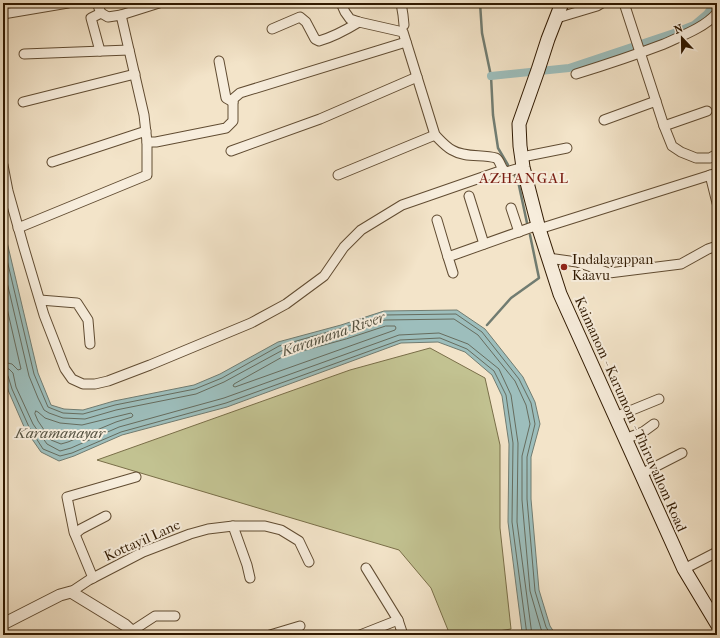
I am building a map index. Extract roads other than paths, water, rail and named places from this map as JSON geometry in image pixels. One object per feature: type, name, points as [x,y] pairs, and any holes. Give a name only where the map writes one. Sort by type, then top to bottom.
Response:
[{"type":"main road","name":"Kaimanom - Karumom - Thiruvallom Road","points":[[562,3],[519,124],[520,146],[523,162],[539,227],[560,294],[615,417],[684,569],[716,621]]},
{"type":"street","points":[[3,14],[68,3]]},
{"type":"street","points":[[97,3],[101,13],[108,17],[120,15],[159,3]]},
{"type":"street","points":[[341,3],[345,12],[350,18],[359,22],[403,32],[435,135],[452,150],[468,155],[498,159],[503,170]]},
{"type":"street","points":[[401,3],[404,25]]},
{"type":"street","points":[[557,18],[597,6],[602,3]]},
{"type":"street","points":[[624,3],[664,126],[672,146],[681,152],[696,158],[710,158],[717,154]]},
{"type":"street","points":[[100,51],[91,18],[101,13]]},
{"type":"street","points":[[576,74],[638,48],[682,36],[698,27],[717,13]]},
{"type":"street","points":[[18,228],[147,175],[144,115],[120,15]]},
{"type":"street","points":[[272,29],[300,17],[306,22],[315,39],[319,41],[342,32],[359,22]]},
{"type":"street","points":[[146,142],[156,142],[226,128],[234,121],[232,102],[233,99],[240,93],[406,42]]},
{"type":"street","points":[[24,54],[129,50]]},
{"type":"street","points":[[219,61],[226,98],[232,102]]},
{"type":"street","points":[[23,102],[135,74]]},
{"type":"street","points":[[230,151],[320,119],[417,77]]},
{"type":"street","points":[[604,120],[656,101]]},
{"type":"street","points":[[664,126],[707,111]]},
{"type":"street","points":[[52,162],[146,131]]},
{"type":"street","points":[[338,175],[435,135]]},
{"type":"street","points":[[3,165],[18,228],[44,315],[65,369],[72,379],[83,384],[95,384],[108,381],[150,365],[251,323],[286,304],[324,276],[344,247],[361,230],[402,205],[503,170],[507,172],[523,162],[567,148]]},
{"type":"street","points":[[448,257],[519,232],[713,174],[717,203]]},
{"type":"street","points":[[469,196],[484,244]]},
{"type":"street","points":[[511,208],[519,232]]},
{"type":"street","points":[[437,220],[453,273]]},
{"type":"street","points":[[548,258],[577,262],[610,273],[681,264],[708,249],[717,246]]},
{"type":"street","points":[[40,300],[78,303],[88,320],[90,344]]},
{"type":"street","points":[[615,417],[659,399]]},
{"type":"street","points":[[625,439],[643,432],[654,424]]},
{"type":"street","points":[[641,474],[682,453]]},
{"type":"street","points":[[93,578],[75,534],[67,497],[136,477]]},
{"type":"street","points":[[75,534],[81,529],[106,516]]},
{"type":"street","points":[[233,526],[250,578]]},
{"type":"street","name":"Kottayil Lane","points":[[71,592],[93,578],[143,552],[190,534],[208,529],[233,526],[265,526],[281,530],[299,541],[309,562]]},
{"type":"street","points":[[684,569],[717,552]]},
{"type":"street","points":[[366,568],[398,620],[403,635]]},
{"type":"street","points":[[3,623],[60,594],[71,592],[125,625],[134,633],[155,616],[175,616]]},
{"type":"street","points":[[360,635],[398,620]]},
{"type":"street","points":[[270,635],[300,626]]},
{"type":"water","name":"Karamanayar","points":[[3,225],[38,373],[51,405],[64,409],[83,410],[114,401],[194,385],[220,374],[278,342],[341,325],[384,311],[457,310],[485,329],[523,377],[535,402],[540,424],[531,457],[531,499],[539,590],[550,626],[556,635],[524,635],[522,632],[508,522],[509,444],[502,396],[492,375],[465,352],[438,342],[401,343],[227,407],[122,435],[59,461],[41,452],[25,429],[8,390],[3,369]]},
{"type":"waterway","points":[[480,3],[482,33],[491,76],[493,115],[498,148],[508,165]]},
{"type":"waterway","points":[[491,76],[569,68],[694,25],[707,14],[715,3]]},
{"type":"waterway","points":[[515,176],[518,181],[527,223]]},
{"type":"waterway","points":[[487,325],[511,298],[539,278],[530,235]]},
{"type":"place","name":"Indalayappan Kaavu","points":[[564,267]]},
{"type":"district","name":"AZHANGAL","points":[[524,178]]},
{"type":"water label","name":"Karamana River","points":[[333,334]]}]
